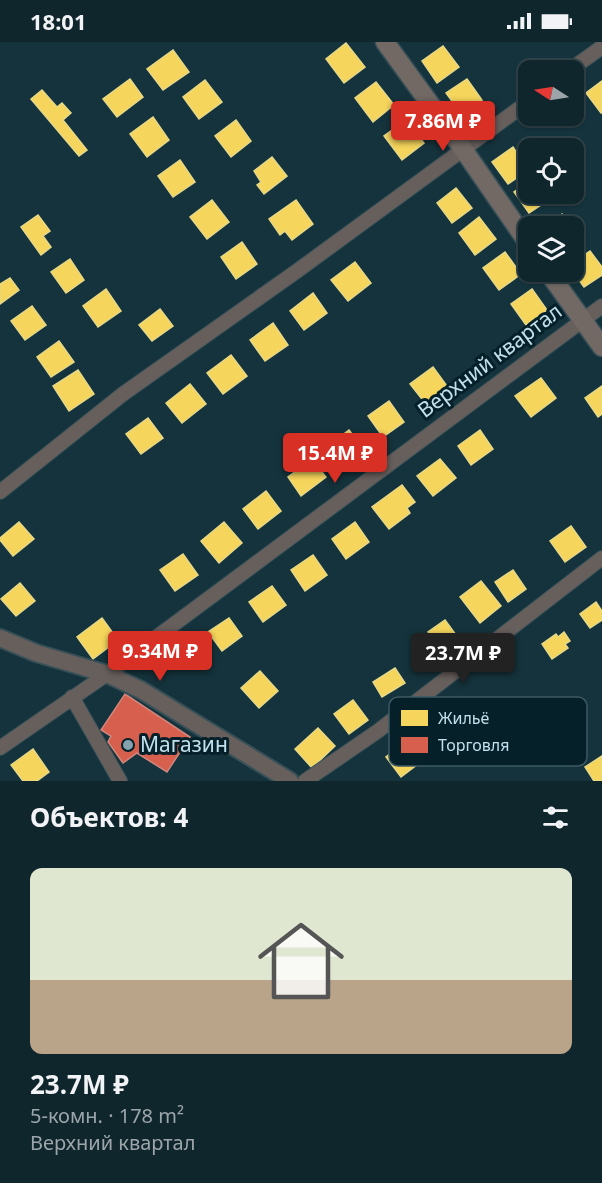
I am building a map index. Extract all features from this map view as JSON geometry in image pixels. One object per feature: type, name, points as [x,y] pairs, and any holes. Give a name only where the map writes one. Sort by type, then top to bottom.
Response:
[{"type":"main road","points":[[385,42],[518,229]]},
{"type":"main road","name":"Верхний квартал","points":[[555,282],[602,347]]},
{"type":"street","points":[[584,60],[602,47]]},
{"type":"street","points":[[0,492],[123,394],[518,109]]},
{"type":"street","points":[[581,320],[602,306]]},
{"type":"street","name":"Верхний квартал","points":[[0,748],[107,674],[581,320]]},
{"type":"street","points":[[422,697],[602,558]]},
{"type":"street","points":[[0,638],[36,653],[107,674],[141,690],[291,781]]},
{"type":"street","points":[[72,697],[120,781]]},
{"type":"street","points":[[305,781],[389,723]]},
{"type":"building: Жильё","points":[[346,43],[365,67],[344,83],[326,59]]},
{"type":"building: Жильё","points":[[443,46],[459,67],[437,83],[422,61]]},
{"type":"building: Жильё","points":[[173,50],[189,72],[163,90],[147,69]]},
{"type":"building: Жильё","points":[[130,79],[143,97],[117,117],[103,99]]},
{"type":"building: Жильё","points":[[467,79],[482,100],[462,115],[446,93]]},
{"type":"building: Жильё","points":[[205,80],[222,102],[199,119],[183,97]]},
{"type":"building: Жильё","points":[[602,81],[602,113],[601,113],[586,93]]},
{"type":"building: Жильё","points":[[376,82],[394,105],[373,122],[355,98]]},
{"type":"building: Жильё","points":[[42,90],[57,107],[62,103],[71,113],[63,120],[87,150],[79,156],[31,99]]},
{"type":"building: Жильё","points":[[153,117],[169,140],[147,157],[130,134]]},
{"type":"building: Жильё","points":[[236,120],[251,141],[231,157],[215,136]]},
{"type":"building: Жильё","points":[[406,120],[424,143],[402,160],[384,136]]},
{"type":"building: Жильё","points":[[513,147],[518,155],[518,177],[508,184],[492,162]]},
{"type":"building: Жильё","points":[[272,157],[287,176],[264,194],[257,185],[261,182],[254,171]]},
{"type":"building: Жильё","points":[[180,160],[195,182],[173,197],[158,176]]},
{"type":"building: Жильё","points":[[456,188],[472,208],[452,223],[437,203]]},
{"type":"building: Жильё","points":[[212,200],[229,222],[207,239],[190,217]]},
{"type":"building: Жильё","points":[[296,200],[313,224],[292,240],[285,231],[280,235],[269,219]]},
{"type":"building: Жильё","points":[[523,204],[542,204],[529,213]]},
{"type":"building: Жильё","points":[[38,215],[50,231],[43,236],[51,247],[41,255],[21,227]]},
{"type":"building: Жильё","points":[[479,217],[496,239],[475,255],[459,233]]},
{"type":"building: Жильё","points":[[242,242],[257,264],[236,279],[221,257]]},
{"type":"building: Жильё","points":[[590,251],[602,267],[602,275],[584,287],[580,282],[584,282],[584,255]]},
{"type":"building: Жильё","points":[[505,252],[518,270],[518,276],[499,290],[483,268]]},
{"type":"building: Жильё","points":[[70,259],[84,280],[66,293],[51,272]]},
{"type":"building: Жильё","points":[[355,262],[371,283],[348,301],[331,280]]},
{"type":"building: Жильё","points":[[10,278],[19,290],[0,304],[0,284]]},
{"type":"building: Жильё","points":[[106,289],[121,311],[98,327],[83,306]]},
{"type":"building: Жильё","points":[[532,289],[547,310],[526,325],[511,304]]},
{"type":"building: Жильё","points":[[313,293],[327,313],[304,330],[290,311]]},
{"type":"building: Жильё","points":[[32,306],[46,325],[25,340],[11,321]]},
{"type":"building: Жильё","points":[[160,309],[173,326],[152,341],[139,325]]},
{"type":"building: Жильё","points":[[273,323],[288,345],[265,361],[250,340]]},
{"type":"building: Жильё","points":[[59,341],[74,362],[51,377],[37,357]]},
{"type":"building: Жильё","points":[[231,355],[247,376],[223,394],[207,373]]},
{"type":"building: Жильё","points":[[433,367],[447,386],[425,403],[410,384]]},
{"type":"building: Жильё","points":[[78,370],[94,394],[69,411],[53,386]]},
{"type":"building: Жильё","points":[[541,378],[556,398],[531,417],[515,396]]},
{"type":"building: Жильё","points":[[190,384],[206,404],[182,423],[166,403]]},
{"type":"building: Жильё","points":[[602,386],[602,414],[598,417],[585,398]]},
{"type":"building: Жильё","points":[[389,401],[404,422],[383,437],[368,416]]},
{"type":"building: Жильё","points":[[148,418],[163,438],[141,454],[126,434]]},
{"type":"building: Жильё","points":[[349,430],[364,450],[342,466],[328,446]]},
{"type":"building: Жильё","points":[[480,430],[493,449],[471,465],[458,446]]},
{"type":"building: Жильё","points":[[312,459],[326,477],[301,496],[288,477]]},
{"type":"building: Жильё","points":[[440,459],[456,478],[433,496],[417,476]]},
{"type":"building: Жильё","points":[[402,485],[415,502],[407,508],[410,513],[389,529],[372,507]]},
{"type":"building: Жильё","points":[[266,491],[281,511],[258,529],[243,509]]},
{"type":"building: Жильё","points":[[19,522],[34,539],[13,556],[0,538]]},
{"type":"building: Жильё","points":[[224,522],[242,543],[219,563],[201,541]]},
{"type":"building: Жильё","points":[[355,522],[369,542],[346,559],[332,539]]},
{"type":"building: Жильё","points":[[571,526],[586,547],[565,562],[550,541]]},
{"type":"building: Жильё","points":[[183,554],[198,575],[175,591],[160,570]]},
{"type":"building: Жильё","points":[[313,555],[327,575],[305,591],[291,570]]},
{"type":"building: Жильё","points":[[513,570],[526,589],[508,602],[495,582]]},
{"type":"building: Жильё","points":[[481,581],[501,606],[480,623],[460,597]]},
{"type":"building: Жильё","points":[[20,583],[35,601],[16,616],[1,599]]},
{"type":"building: Жильё","points":[[272,586],[286,605],[263,622],[249,602]]},
{"type":"building: Жильё","points":[[596,602],[602,611],[602,620],[590,628],[580,614]]},
{"type":"building: Жильё","points":[[102,618],[118,640],[93,659],[77,637]]},
{"type":"building: Жильё","points":[[229,618],[242,636],[222,651],[208,632]]},
{"type":"building: Жильё","points":[[445,620],[459,639],[441,651],[428,632]]},
{"type":"building: Жильё","points":[[564,632],[570,641],[565,644],[568,648],[552,659],[542,644],[556,634],[558,637]]},
{"type":"building: Жильё","points":[[395,668],[405,683],[382,697],[373,682]]},
{"type":"building: Жильё","points":[[260,671],[278,691],[259,708],[241,688]]},
{"type":"building: Жильё","points":[[353,700],[368,720],[349,734],[334,714]]},
{"type":"building: Жильё","points":[[318,728],[335,746],[312,768],[295,749]]},
{"type":"building: Жильё","points":[[33,749],[49,772],[37,781],[23,781],[11,765]]},
{"type":"building: Жильё","points":[[602,756],[602,781],[594,781],[585,767]]},
{"type":"building: Жильё","points":[[393,766],[415,766],[401,777]]},
{"type":"building: Торговля","points":[[125,694],[190,737],[167,772],[137,753],[123,763],[108,742],[111,736],[101,730]]},
{"type":"place","name":"Магазин","points":[[128,745]]}]
